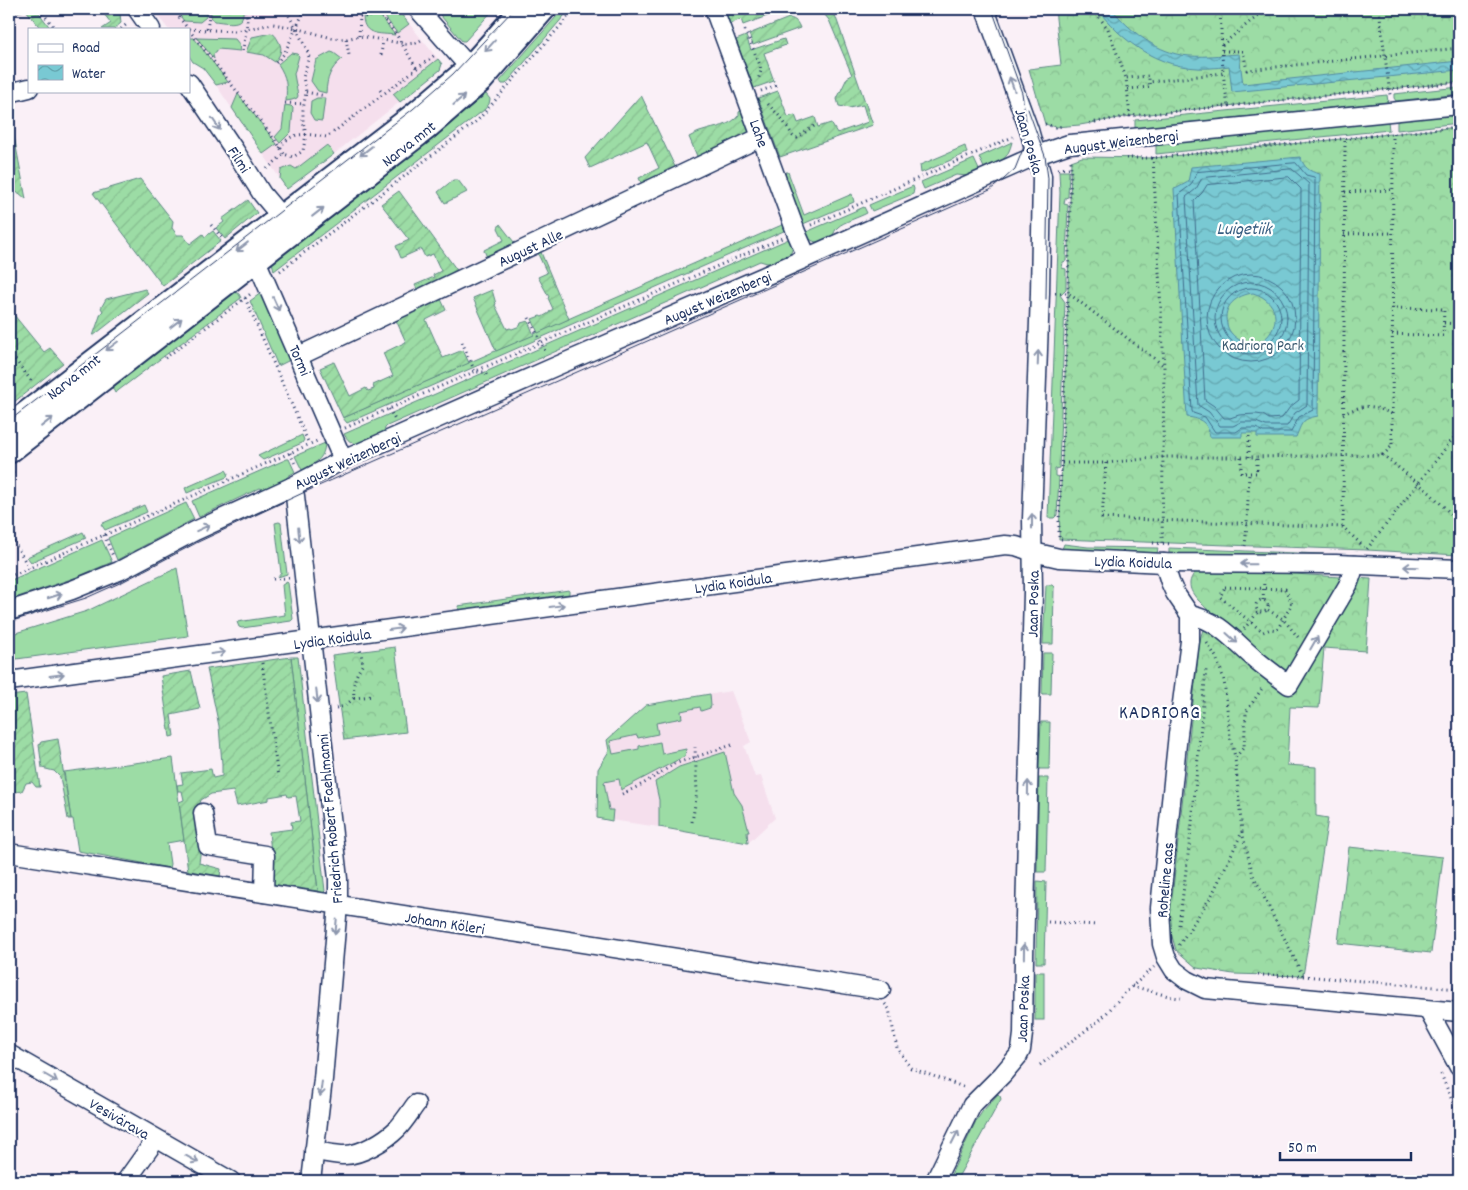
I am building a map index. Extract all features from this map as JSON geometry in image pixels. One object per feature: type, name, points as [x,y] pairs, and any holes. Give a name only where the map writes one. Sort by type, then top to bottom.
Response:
[{"type":"main road","name":"Narva mnt","points":[[475,74],[522,9]]},
{"type":"main road","name":"Narva mnt","points":[[9,426],[285,226],[416,113],[475,74],[544,9]]},
{"type":"main road","name":"Narva mnt","points":[[9,452],[256,260],[285,226]]},
{"type":"street","points":[[137,9],[150,28]]},
{"type":"street","points":[[418,9],[475,74]]},
{"type":"street","name":"Lahe","points":[[714,9],[796,232],[808,257]]},
{"type":"street","name":"Jaan Poska","points":[[935,1181],[972,1105],[1010,1066],[1021,1050],[1023,1034],[1033,552],[1032,519],[1042,176],[1029,130],[985,9]]},
{"type":"street","name":"Filmi","points":[[190,84],[285,226]]},
{"type":"street","points":[[9,93],[28,88]]},
{"type":"street","name":"August Weizenbergi","points":[[9,611],[72,590],[119,570],[196,532],[295,479],[343,460],[495,392],[808,257],[1036,155],[1069,144],[1459,105]]},
{"type":"street","name":"August Alle","points":[[299,356],[762,137]]},
{"type":"street","name":"Tormi","points":[[256,260],[343,460]]},
{"type":"street","name":"Friedrich Robert Faehlmanni","points":[[295,479],[295,496],[338,878],[338,905],[323,1079],[311,1181]]},
{"type":"street","name":"Lydia Koidula","points":[[9,681],[1006,545],[1059,558],[1164,563],[1356,557],[1459,570]]},
{"type":"street","points":[[1164,563],[1170,582],[1190,615],[1203,618],[1218,626],[1272,673],[1290,685],[1348,585],[1356,557]]},
{"type":"street","name":"Roheline aas","points":[[1190,615],[1190,641],[1178,734],[1160,908],[1162,944],[1166,957],[1174,970],[1187,980],[1205,989],[1459,1012]]},
{"type":"street","points":[[202,813],[208,846],[265,855],[264,893]]},
{"type":"street","name":"Johann Köleri","points":[[9,853],[881,990]]},
{"type":"street","points":[[1428,1010],[1459,1067]]},
{"type":"street","name":"Vesivärava","points":[[9,1054],[231,1181]]},
{"type":"street","points":[[314,1151],[345,1155],[356,1154],[390,1136],[416,1104]]},
{"type":"street","points":[[126,1181],[156,1139]]},
{"type":"path","points":[[40,9],[54,28]]},
{"type":"path","points":[[173,9],[187,28]]},
{"type":"path","points":[[243,51],[243,40],[247,28],[246,9]]},
{"type":"path","points":[[190,31],[238,91],[284,154],[293,157],[303,151],[306,134],[303,122],[306,92],[303,76],[309,57],[285,9]]},
{"type":"path","points":[[276,63],[284,54],[305,9]]},
{"type":"path","points":[[359,36],[360,16],[371,16],[376,9],[396,34],[417,69]]},
{"type":"path","points":[[1093,9],[1108,29],[1126,78],[1133,138]]},
{"type":"path","points":[[1228,107],[1223,73],[1220,9],[1234,9]]},
{"type":"path","points":[[1222,45],[1270,9]]},
{"type":"path","points":[[1379,9],[1387,77]]},
{"type":"path","points":[[208,29],[210,10]]},
{"type":"path","points":[[190,29],[235,31],[272,24],[296,28],[332,38],[359,36],[401,43],[416,43],[420,40]]},
{"type":"path","points":[[745,30],[760,66],[761,71],[758,84],[763,97]]},
{"type":"path","points":[[346,38],[349,55]]},
{"type":"path","points":[[381,55],[382,40]]},
{"type":"path","points":[[1222,53],[1243,51],[1247,70],[1459,48]]},
{"type":"path","points":[[280,148],[283,142],[292,135],[306,134],[327,138],[438,53]]},
{"type":"path","points":[[1149,82],[1223,73]]},
{"type":"path","points":[[1126,78],[1149,76],[1150,87],[1128,89]]},
{"type":"path","points":[[1089,123],[1130,116],[1459,82]]},
{"type":"path","points":[[380,90],[383,94]]},
{"type":"path","points":[[306,92],[325,96]]},
{"type":"path","points":[[285,103],[304,104]]},
{"type":"path","points":[[766,103],[797,138],[817,124]]},
{"type":"path","points":[[1383,455],[1392,446],[1393,111]]},
{"type":"path","points":[[1044,124],[1055,127],[1072,126]]},
{"type":"path","points":[[1118,158],[1153,158],[1459,127]]},
{"type":"path","points":[[1151,136],[1164,367],[1161,544],[1164,563]]},
{"type":"path","points":[[9,577],[309,444],[1014,137]]},
{"type":"path","points":[[1343,527],[1345,139]]},
{"type":"path","points":[[265,170],[284,154]]},
{"type":"path","points":[[1068,540],[1059,539],[1068,293],[1070,161],[1076,159]]},
{"type":"path","points":[[1058,169],[1070,168]]},
{"type":"path","points":[[1344,192],[1393,190]]},
{"type":"path","points":[[211,225],[225,242]]},
{"type":"path","points":[[1344,234],[1393,233]]},
{"type":"path","points":[[1040,293],[1068,293],[1164,367]]},
{"type":"path","points":[[245,298],[309,444]]},
{"type":"path","points":[[1392,308],[1444,309],[1443,336],[1392,334]]},
{"type":"path","points":[[529,318],[552,368]]},
{"type":"path","points":[[1444,323],[1459,324]]},
{"type":"path","points":[[462,342],[475,372]]},
{"type":"path","points":[[9,352],[35,385]]},
{"type":"path","points":[[475,372],[485,372],[495,392]]},
{"type":"path","points":[[1344,414],[1367,405],[1378,407],[1392,414]]},
{"type":"path","points":[[1356,557],[1367,550],[1459,431]]},
{"type":"path","points":[[1249,458],[1250,435]]},
{"type":"path","points":[[290,453],[295,479]]},
{"type":"path","points":[[1062,463],[1106,463],[1163,457],[1249,458],[1383,455],[1459,522]]},
{"type":"path","points":[[1241,457],[1241,473],[1257,473],[1257,457]]},
{"type":"path","points":[[1106,463],[1102,518],[1343,527],[1367,550]]},
{"type":"path","points":[[1249,473],[1245,546],[1255,546]]},
{"type":"path","points":[[9,533],[29,568]]},
{"type":"path","points":[[104,535],[119,570]]},
{"type":"path","points":[[1152,543],[1180,544]]},
{"type":"path","points":[[273,580],[290,578]]},
{"type":"path","points":[[1225,587],[1285,589],[1292,604],[1283,619],[1277,630],[1271,629],[1263,632],[1220,596],[1225,587]]},
{"type":"path","points":[[1261,600],[1267,602],[1268,610],[1262,613],[1258,612],[1257,602],[1261,600]]},
{"type":"path","points":[[1268,610],[1283,619],[1298,637],[1302,630]]},
{"type":"path","points":[[1190,615],[1216,658],[1224,680],[1230,736],[1235,758],[1242,832],[1253,875],[1303,976]]},
{"type":"path","points":[[1207,654],[1208,644]]},
{"type":"path","points":[[354,698],[353,683],[356,673],[362,664],[360,646]]},
{"type":"path","points":[[260,647],[278,777]]},
{"type":"path","points":[[1179,930],[1192,823],[1206,664]]},
{"type":"path","points":[[1235,758],[1244,747],[1246,712],[1272,673]]},
{"type":"path","points":[[333,708],[345,706],[354,698],[373,696]]},
{"type":"path","points":[[622,794],[643,784],[674,764],[735,744]]},
{"type":"path","points":[[692,822],[697,793],[695,747]]},
{"type":"path","points":[[1178,940],[1176,950],[1212,895],[1242,832]]},
{"type":"path","points":[[1048,922],[1097,925]]},
{"type":"path","points":[[1040,1065],[1101,1019],[1132,986],[1166,957]]},
{"type":"path","points":[[1250,975],[1303,976],[1459,989]]},
{"type":"path","points":[[1132,986],[1182,998]]},
{"type":"path","points":[[881,990],[884,1003],[890,1009],[897,1048],[910,1068],[973,1091]]},
{"type":"path","points":[[1439,1066],[1455,1108],[1459,1110]]},
{"type":"shaded area","points":[[153,9],[397,9],[442,64],[442,67],[334,154],[287,189],[216,85],[203,68],[193,62],[190,58],[190,28],[167,28]]},
{"type":"shaded area","points":[[731,691],[751,742],[744,746],[755,777],[761,776],[775,818],[748,843],[597,818],[598,769],[609,751],[607,740],[646,705]]},
{"type":"green space","points":[[9,9],[36,9],[50,28],[40,28],[26,10],[9,14]]},
{"type":"green space","points":[[100,9],[118,9],[121,23],[115,28],[104,28],[111,23]]},
{"type":"green space","points":[[175,9],[207,10],[206,17],[200,22],[184,21]]},
{"type":"green space","points":[[243,9],[243,15],[238,21],[229,23],[214,21],[211,17],[211,10],[229,11]]},
{"type":"green space","points":[[379,9],[397,9],[409,24],[397,33]]},
{"type":"green space","points":[[435,9],[494,9],[465,41],[462,41]]},
{"type":"green space","points":[[563,9],[570,9],[506,84],[502,84],[500,81]]},
{"type":"green space","points":[[724,9],[786,9],[743,25],[741,19],[730,24]]},
{"type":"green space","points":[[820,9],[833,9],[873,125],[780,157],[758,98],[778,91],[788,117],[795,115],[798,123],[815,117],[818,127],[831,123],[837,133],[868,122],[863,105],[849,108],[839,106],[837,99],[847,78],[852,75],[829,20]]},
{"type":"green space","points":[[1055,9],[1459,9],[1459,82],[1130,116],[1080,125],[1055,127],[1045,124],[1029,69],[1061,65]]},
{"type":"green space","points":[[376,11],[395,35],[373,32],[366,28],[363,17],[370,17]]},
{"type":"green space","points":[[789,18],[793,19],[800,28],[753,45],[749,34]]},
{"type":"green space","points":[[271,33],[276,36],[281,48],[280,55],[275,62],[264,55],[246,52],[252,37]]},
{"type":"green space","points":[[746,36],[751,50],[784,39],[786,45],[764,53],[774,81],[754,88],[736,40]]},
{"type":"green space","points":[[190,38],[194,38],[228,82],[216,85],[203,68],[193,62],[190,58]]},
{"type":"green space","points":[[197,38],[235,39],[239,44],[240,51],[218,49],[213,55],[214,59]]},
{"type":"green space","points":[[331,52],[342,59],[330,74],[326,93],[318,91],[311,81],[316,60]]},
{"type":"green space","points":[[291,53],[299,56],[294,74],[298,96],[286,101],[286,82],[278,64]]},
{"type":"green space","points":[[438,59],[442,64],[440,70],[400,102],[393,94]]},
{"type":"green space","points":[[1459,87],[1459,94],[1396,101],[1394,98],[1394,94]]},
{"type":"green space","points":[[238,94],[277,144],[263,154],[232,108]]},
{"type":"green space","points":[[486,94],[490,99],[489,104],[484,110],[274,271],[272,262]]},
{"type":"green space","points":[[641,95],[677,171],[643,187],[639,178],[659,168],[647,142],[590,168],[585,158]]},
{"type":"green space","points":[[1387,95],[1388,102],[1135,128],[1135,120]]},
{"type":"green space","points":[[317,98],[325,98],[322,121],[314,120],[310,113],[311,101]]},
{"type":"green space","points":[[285,105],[293,108],[291,132],[280,143],[275,137],[282,129]]},
{"type":"green space","points":[[9,110],[26,199],[19,193],[9,192]]},
{"type":"green space","points":[[741,111],[752,137],[699,161],[689,137],[732,122]]},
{"type":"green space","points":[[1459,114],[1459,123],[1397,130],[1397,120]]},
{"type":"green space","points":[[1388,121],[1389,130],[1156,154],[1156,145]]},
{"type":"green space","name":"Kadriorg Park","points":[[1459,127],[1459,555],[1059,539],[1071,161],[1082,157],[1153,158]]},
{"type":"green space","points":[[1012,142],[1006,157],[985,170],[979,157]]},
{"type":"green space","points":[[327,145],[334,154],[287,189],[280,179],[281,170],[291,166],[296,169]]},
{"type":"green space","points":[[965,146],[967,153],[921,173],[920,165]]},
{"type":"green space","points":[[974,159],[980,172],[968,176],[956,175],[924,189],[921,182]]},
{"type":"green space","points":[[1059,171],[1069,171],[1068,197],[1065,198],[1064,204],[1068,205],[1066,261],[1063,262],[1062,268],[1066,269],[1066,289],[1060,295],[1065,302],[1059,468],[1055,469],[1055,476],[1059,477],[1057,515],[1054,518],[1048,518],[1060,193]]},
{"type":"green space","points":[[788,172],[804,215],[852,194],[854,202],[803,224],[785,174]]},
{"type":"green space","points":[[140,179],[173,221],[172,228],[177,235],[183,235],[190,244],[203,234],[205,237],[213,231],[221,241],[163,286],[93,193]]},
{"type":"green space","points":[[453,180],[458,180],[467,192],[445,203],[438,192]]},
{"type":"green space","points":[[913,186],[913,194],[872,211],[869,205]]},
{"type":"green space","points":[[399,191],[459,273],[419,293],[415,285],[434,277],[433,275],[441,271],[433,254],[425,257],[421,249],[401,258],[396,246],[409,240],[381,204]]},
{"type":"green space","points":[[248,200],[257,213],[225,239],[216,228],[224,222],[222,219]]},
{"type":"green space","points":[[864,207],[867,213],[840,225],[832,237],[825,242],[813,241],[804,233]]},
{"type":"green space","points":[[500,224],[517,246],[488,260],[484,250],[504,240],[498,228]]},
{"type":"green space","points":[[784,224],[786,230],[347,423],[343,418]]},
{"type":"green space","points":[[791,238],[793,248],[782,261],[768,263],[760,261],[387,426],[384,433],[368,441],[357,444],[352,443],[344,434]]},
{"type":"green space","points":[[540,250],[569,319],[538,333],[532,319],[542,317],[553,309],[538,277],[547,273],[537,252]]},
{"type":"green space","points":[[145,289],[148,293],[93,336],[103,311],[101,308],[106,299]]},
{"type":"green space","points":[[492,290],[495,305],[507,329],[520,326],[521,323],[528,321],[534,335],[496,351],[473,298]]},
{"type":"green space","points":[[235,292],[241,298],[115,393],[112,387]]},
{"type":"green space","points":[[261,293],[290,360],[278,366],[250,301]]},
{"type":"green space","points":[[440,297],[446,310],[426,320],[443,358],[463,350],[469,363],[343,418],[320,368],[334,362],[350,396],[366,388],[368,391],[374,389],[373,385],[393,376],[383,353],[406,342],[395,318]]},
{"type":"green space","points":[[14,315],[44,352],[50,348],[63,363],[9,406],[9,320]]},
{"type":"green space","points":[[302,435],[304,440],[302,443],[263,460],[258,456]]},
{"type":"green space","points":[[325,443],[321,457],[315,463],[302,470],[295,456]]},
{"type":"green space","points":[[289,459],[295,472],[288,476],[287,480],[265,490],[260,488],[199,517],[192,501]]},
{"type":"green space","points":[[226,470],[228,473],[227,477],[187,493],[185,488]]},
{"type":"green space","points":[[186,503],[194,519],[117,560],[108,538]]},
{"type":"green space","points":[[144,505],[147,512],[105,530],[101,524]]},
{"type":"green space","points":[[275,523],[281,523],[287,574],[278,577],[281,573]]},
{"type":"green space","points":[[83,532],[86,538],[31,562],[27,557]]},
{"type":"green space","points":[[102,540],[112,562],[77,577],[9,600],[9,581]]},
{"type":"green space","points":[[1064,544],[1088,547],[1158,548],[1157,554],[1069,550],[1062,549]]},
{"type":"green space","points":[[1169,548],[1323,554],[1323,560],[1169,554]]},
{"type":"green space","points":[[177,568],[188,636],[9,660],[9,635],[87,611]]},
{"type":"green space","points":[[1202,568],[1371,579],[1366,651],[1324,648],[1319,708],[1290,707],[1287,765],[1316,767],[1316,816],[1328,818],[1303,976],[1233,974],[1197,968],[1176,950],[1169,926],[1199,646],[1209,611],[1197,599],[1190,586],[1190,580],[1193,575]]},
{"type":"green space","points":[[287,582],[293,619],[291,621],[239,627],[237,622],[285,615],[282,585]]},
{"type":"green space","points":[[1046,585],[1054,587],[1053,644],[1043,644]]},
{"type":"green space","points":[[569,590],[569,594],[459,610],[458,606]]},
{"type":"green space","points":[[395,647],[406,732],[344,740],[332,655]]},
{"type":"green space","points":[[1043,653],[1052,653],[1051,694],[1042,694]]},
{"type":"green space","points":[[291,657],[298,657],[325,891],[323,893],[318,891]]},
{"type":"green space","points":[[291,657],[318,891],[271,884],[272,863],[269,832],[292,829],[291,822],[300,821],[296,796],[288,797],[287,794],[269,797],[269,800],[237,806],[233,791],[211,794],[201,800],[197,812],[201,847],[199,863],[221,869],[220,877],[188,871],[179,802],[184,800],[182,791],[178,791],[177,785],[183,784],[181,773],[211,769],[213,778],[222,776],[219,726],[207,669]]},
{"type":"green space","points":[[191,671],[200,709],[171,715],[174,736],[170,737],[161,676]]},
{"type":"green space","points":[[26,694],[40,787],[36,787],[32,782],[26,783],[22,791],[15,792],[9,752],[9,696]]},
{"type":"green space","points":[[710,694],[710,708],[701,711],[700,707],[681,711],[682,718],[656,723],[658,734],[638,738],[637,735],[610,741],[613,754],[639,749],[639,746],[660,742],[662,754],[686,749],[685,756],[621,790],[619,779],[604,782],[609,810],[613,810],[612,821],[597,818],[598,769],[609,751],[607,740],[646,705]]},
{"type":"green space","points":[[1041,722],[1050,722],[1049,769],[1039,769]]},
{"type":"green space","points":[[58,739],[71,819],[68,819],[60,777],[54,771],[42,768],[39,745],[41,742]]},
{"type":"green space","points":[[725,752],[734,793],[742,805],[749,832],[747,832],[748,843],[659,827],[659,800],[655,782],[679,767]]},
{"type":"green space","points":[[173,758],[184,840],[167,843],[169,868],[78,851],[64,772]]},
{"type":"green space","points":[[1039,778],[1048,778],[1046,872],[1037,872]]},
{"type":"green space","points":[[1349,847],[1443,857],[1431,953],[1338,943]]},
{"type":"green space","points":[[1037,881],[1046,882],[1044,963],[1036,963]]},
{"type":"green space","points":[[1035,972],[1044,972],[1044,1020],[1035,1020]]},
{"type":"green space","points":[[998,1094],[1001,1099],[956,1181],[948,1181],[975,1123]]},
{"type":"water","points":[[1097,9],[1112,9],[1134,31],[1161,49],[1181,55],[1195,56],[1239,54],[1243,84],[1459,61],[1459,70],[1232,92],[1229,66],[1190,67],[1172,64],[1155,57],[1139,49],[1124,37]]},
{"type":"water","name":"Luigetiik","points":[[1300,157],[1307,168],[1320,174],[1318,416],[1305,420],[1296,437],[1257,437],[1257,433],[1242,433],[1242,437],[1210,437],[1203,422],[1187,417],[1174,189],[1188,182],[1191,167]],"holes":[[[1253,293],[1266,300],[1273,308],[1275,319],[1273,328],[1267,337],[1259,342],[1249,343],[1238,339],[1228,328],[1226,318],[1229,307],[1236,299],[1247,294]]]},
{"type":"tram line","points":[[9,421],[413,109],[453,74],[514,9]]},
{"type":"tram line","points":[[9,622],[86,598],[122,582],[198,542],[307,491],[990,190],[1015,169],[1023,149],[1026,121],[1022,93],[992,9]]},
{"type":"tram line","points":[[1028,109],[1045,156],[1048,178],[1046,299]]},
{"type":"district","name":"KADRIORG","points":[[1160,711]]}]
